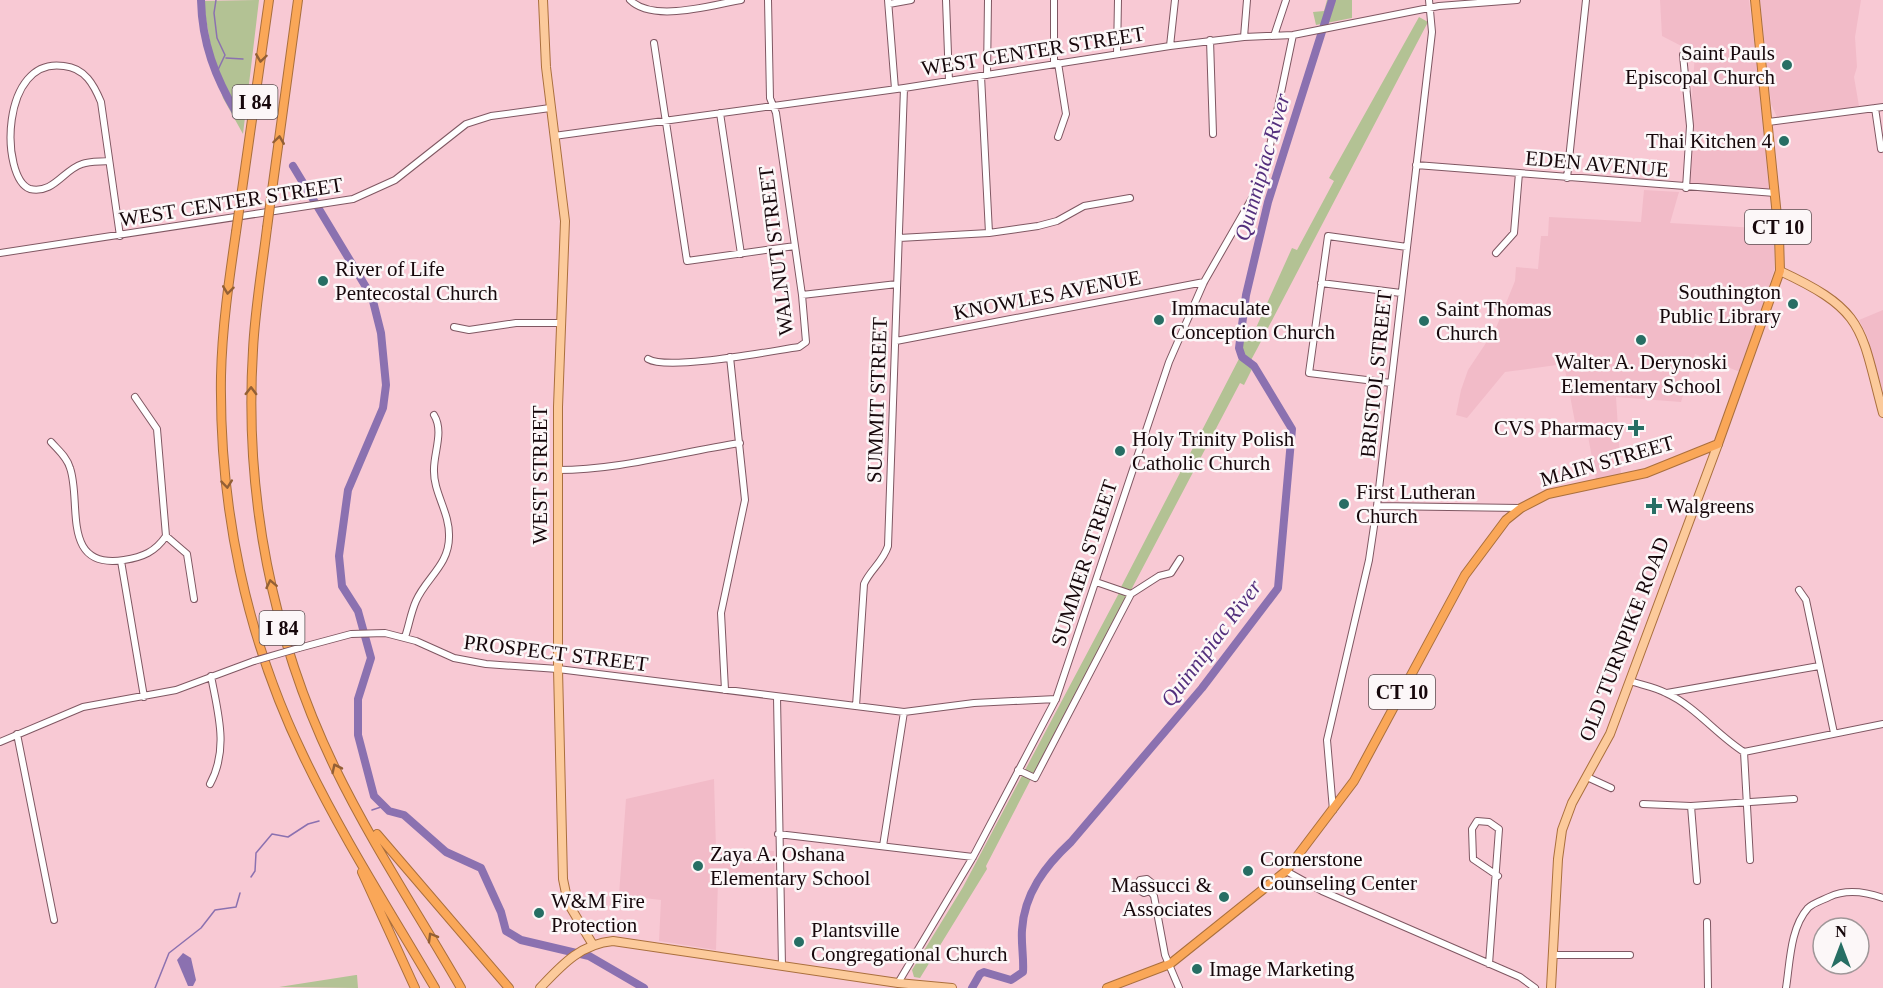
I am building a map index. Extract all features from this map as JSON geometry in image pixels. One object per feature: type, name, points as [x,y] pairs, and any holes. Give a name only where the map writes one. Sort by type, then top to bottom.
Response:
[{"type":"highway","name":"I 84","points":[[269,0],[224,323],[221,384],[224,453],[232,531],[249,607],[272,682],[302,753],[339,823],[435,988]]},
{"type":"highway","name":"I 84","points":[[298,0],[255,325],[252,375],[253,450],[260,526],[274,598],[288,648],[314,720],[346,790],[461,988]]},
{"type":"highway","name":"CT 10","points":[[1718,444],[1780,271],[1775,193],[1755,0]]},
{"type":"highway","name":"MAIN STREET","points":[[1107,988],[1170,964],[1286,871],[1354,781],[1465,575],[1506,520],[1521,508],[1548,494],[1646,473],[1718,444]]},
{"type":"highway","points":[[346,790],[395,857],[509,988]]},
{"type":"highway","points":[[339,823],[415,988]]},
{"type":"main road","name":"WEST STREET","points":[[543,0],[550,108],[564,221],[558,470],[558,669],[564,887],[572,910],[593,945]]},
{"type":"main road","points":[[1780,271],[1821,291],[1853,319],[1863,336],[1883,413]]},
{"type":"main road","name":"OLD TURNPIKE ROAD","points":[[1551,988],[1558,859],[1562,830],[1572,803],[1610,734],[1718,444]]},
{"type":"main road","points":[[540,988],[582,950],[593,945],[624,942],[898,983],[952,988]]},
{"type":"street","points":[[630,0],[642,10],[658,13],[741,0]]},
{"type":"street","name":"WALNUT STREET","points":[[648,359],[662,364],[730,357],[799,347],[806,342],[795,246],[774,105],[770,98],[768,0]]},
{"type":"street","points":[[895,89],[889,2],[911,0]]},
{"type":"street","points":[[946,0],[949,81]]},
{"type":"street","points":[[988,0],[984,76],[989,233]]},
{"type":"street","points":[[1054,0],[1056,64],[1066,114],[1058,137]]},
{"type":"street","points":[[1118,0],[1118,54]]},
{"type":"street","points":[[1170,46],[1176,0]]},
{"type":"street","points":[[1244,37],[1247,0]]},
{"type":"street","points":[[1274,36],[1286,0]]},
{"type":"street","name":"BRISTOL STREET","points":[[1333,811],[1327,740],[1369,560],[1377,506],[1432,32],[1429,0]]},
{"type":"street","name":"WEST CENTER STREET","points":[[554,136],[904,88],[1210,40],[1293,34],[1430,8],[1517,0]]},
{"type":"street","points":[[1567,178],[1586,0]]},
{"type":"street","name":"SUMMER STREET","points":[[898,983],[973,857],[1056,699],[1156,394],[1204,282],[1263,179],[1293,34]]},
{"type":"street","points":[[1210,40],[1213,134]]},
{"type":"street","points":[[654,42],[687,261],[795,246]]},
{"type":"street","points":[[1683,55],[1690,126],[1686,188]]},
{"type":"street","points":[[8,97],[18,80],[36,67],[51,64],[70,66],[84,74],[95,87],[101,102],[120,236]]},
{"type":"street","name":"SUMMIT STREET","points":[[856,706],[864,584],[867,576],[886,555],[888,546],[904,88]]},
{"type":"street","points":[[1768,122],[1879,107],[1881,149]]},
{"type":"street","name":"WEST CENTER STREET","points":[[0,253],[325,206],[353,199],[382,188],[408,171],[455,132],[478,119],[550,108]]},
{"type":"street","points":[[720,114],[741,254]]},
{"type":"street","points":[[2,139],[10,174],[18,183],[30,189],[43,189],[55,185],[74,167],[83,163],[109,161]]},
{"type":"street","name":"EDEN AVENUE","points":[[1416,165],[1686,188],[1775,193]]},
{"type":"street","points":[[1496,253],[1514,233],[1519,173]]},
{"type":"street","points":[[899,238],[989,233],[1038,226],[1057,221],[1084,206],[1130,198]]},
{"type":"street","points":[[1391,383],[1309,373],[1329,236],[1407,247]]},
{"type":"street","name":"KNOWLES AVENUE","points":[[896,341],[1204,282]]},
{"type":"street","points":[[1322,283],[1401,293]]},
{"type":"street","points":[[802,294],[897,284]]},
{"type":"street","points":[[454,327],[470,330],[516,323],[561,324]]},
{"type":"street","points":[[725,690],[721,613],[746,500],[730,357]]},
{"type":"street","points":[[51,442],[66,459],[71,469],[77,533],[83,547],[93,556],[105,561],[121,561],[145,556],[159,547],[166,536],[157,429],[135,398]]},
{"type":"street","points":[[405,637],[416,602],[424,587],[439,570],[449,540],[447,511],[434,470],[439,428],[434,415]]},
{"type":"street","points":[[558,470],[595,470],[675,453],[740,443]]},
{"type":"street","points":[[1377,506],[1521,508]]},
{"type":"street","points":[[166,536],[187,554],[194,599]]},
{"type":"street","points":[[1018,770],[1035,778],[1131,594],[1159,576],[1172,573],[1180,559]]},
{"type":"street","points":[[121,561],[144,697]]},
{"type":"street","points":[[1096,582],[1131,594]]},
{"type":"street","points":[[1799,590],[1806,600],[1834,733]]},
{"type":"street","name":"PROSPECT STREET","points":[[0,742],[83,707],[176,690],[254,661],[355,633],[372,632],[405,637],[454,658],[486,664],[558,669],[904,712],[974,704],[1056,699]]},
{"type":"street","points":[[1667,693],[1819,666]]},
{"type":"street","points":[[210,784],[217,771],[222,735],[211,676]]},
{"type":"street","points":[[1630,681],[1667,693],[1698,714],[1725,740],[1744,752],[1883,724]]},
{"type":"street","points":[[777,697],[782,966]]},
{"type":"street","points":[[883,846],[904,712]]},
{"type":"street","points":[[17,734],[54,920]]},
{"type":"street","points":[[1744,752],[1750,860]]},
{"type":"street","points":[[1587,777],[1611,788]]},
{"type":"street","points":[[1643,804],[1692,806],[1794,799]]},
{"type":"street","points":[[1692,806],[1696,881]]},
{"type":"street","points":[[1489,964],[1498,876],[1499,829],[1489,822],[1476,821],[1472,829],[1473,859],[1498,876]]},
{"type":"street","points":[[778,834],[973,857]]},
{"type":"street","points":[[1286,871],[1322,891],[1520,977],[1535,988]]},
{"type":"street","points":[[1150,891],[1154,896],[1170,964],[1179,988]]},
{"type":"street","points":[[1786,988],[1791,949],[1797,928],[1809,907],[1835,894],[1862,892],[1883,898]]},
{"type":"street","points":[[1707,922],[1708,988]]},
{"type":"street","points":[[1553,955],[1630,956]]},
{"type":"shaded area","points":[[1660,0],[1749,0],[1772,189],[1686,185],[1695,53],[1662,36]]},
{"type":"shaded area","points":[[1760,0],[1861,0],[1855,37],[1857,67],[1854,77],[1859,106],[1777,117],[1771,104]]},
{"type":"shaded area","name":"Walter A. Derynoski Elementary School","points":[[1644,190],[1679,192],[1670,223],[1774,229],[1774,271],[1740,372],[1695,354],[1681,402],[1616,397],[1621,474],[1596,479],[1588,436],[1578,438],[1564,364],[1505,372],[1467,418],[1456,415],[1468,370],[1496,328],[1515,281],[1516,267],[1538,269],[1541,236],[1548,236],[1549,217],[1641,222]]},
{"type":"shaded area","points":[[1883,310],[1883,399],[1868,338],[1859,320]]},
{"type":"shaded area","name":"Zaya A. Oshana Elementary School","points":[[714,779],[716,849],[774,851],[775,888],[718,880],[716,950],[659,941],[661,900],[619,895],[626,799]]},
{"type":"shaded area","points":[[183,953],[191,958],[196,980],[193,986],[188,986],[177,960]]},
{"type":"green space","points":[[259,0],[243,134],[223,98],[215,71],[203,1]]},
{"type":"green space","points":[[1327,0],[1352,0],[1352,18],[1316,25],[1313,12],[1324,11]]},
{"type":"green space","points":[[1419,17],[1428,22],[1250,362],[1253,367],[1244,385],[1240,383],[1130,592],[1120,589],[1243,351],[1239,349],[1245,329],[1255,330],[1292,248],[1297,250],[1334,181],[1329,178]]},
{"type":"green space","points":[[1119,593],[1128,596],[986,866],[987,869],[920,978],[914,977],[912,970],[963,887]]},
{"type":"green space","points":[[356,975],[358,988],[279,987]]},
{"type":"waterway","points":[[201,0],[204,31],[211,59],[222,87],[237,114]]},
{"type":"waterway","points":[[216,0],[214,13],[217,38],[225,55],[216,74]]},
{"type":"waterway","name":"Quinnipiac River","points":[[972,988],[980,974],[984,972],[1011,980],[1023,972],[1024,917],[1032,893],[1045,871],[1202,688],[1278,588],[1292,429],[1254,366],[1242,357],[1239,348],[1246,295],[1268,202],[1332,0]]},
{"type":"waterway","points":[[226,58],[243,59]]},
{"type":"waterway","points":[[293,166],[372,297],[381,333],[386,385],[383,408],[348,490],[339,556],[342,586],[358,611],[371,658],[358,699],[358,735],[374,796],[389,811],[404,815],[446,852],[481,868],[501,912],[506,931],[521,940],[589,956],[644,988]]},
{"type":"waterway","points":[[372,810],[384,806]]},
{"type":"waterway","points":[[251,877],[255,871],[256,853],[272,834],[288,837],[308,824],[319,821]]},
{"type":"waterway","points":[[155,988],[169,953],[201,928],[215,910],[236,907],[240,893]]},
{"type":"place","name":"Saint Pauls Episcopal Church","points":[[1787,65]]},
{"type":"place","name":"Thai Kitchen 4","points":[[1784,141]]},
{"type":"place","name":"River of Life Pentecostal Church","points":[[323,281]]},
{"type":"place","name":"Southington Public Library","points":[[1793,304]]},
{"type":"place","name":"Immaculate Conception Church","points":[[1159,320]]},
{"type":"place","name":"Saint Thomas Church","points":[[1424,321]]},
{"type":"place","name":"Walter A. Derynoski Elementary School","points":[[1641,340]]},
{"type":"place","name":"CVS Pharmacy","points":[[1636,428]]},
{"type":"place","name":"Holy Trinity Polish Catholic Church","points":[[1120,451]]},
{"type":"place","name":"First Lutheran Church","points":[[1344,504]]},
{"type":"place","name":"Walgreens","points":[[1654,506]]},
{"type":"place","name":"Zaya A. Oshana Elementary School","points":[[698,866]]},
{"type":"place","name":"Cornerstone Counseling Center","points":[[1248,871]]},
{"type":"place","name":"Massucci & Associates","points":[[1224,897]]},
{"type":"place","name":"W&M Fire Protection","points":[[539,913]]},
{"type":"place","name":"Plantsville Congregational Church","points":[[799,942]]},
{"type":"place","name":"Image Marketing","points":[[1197,969]]}]
